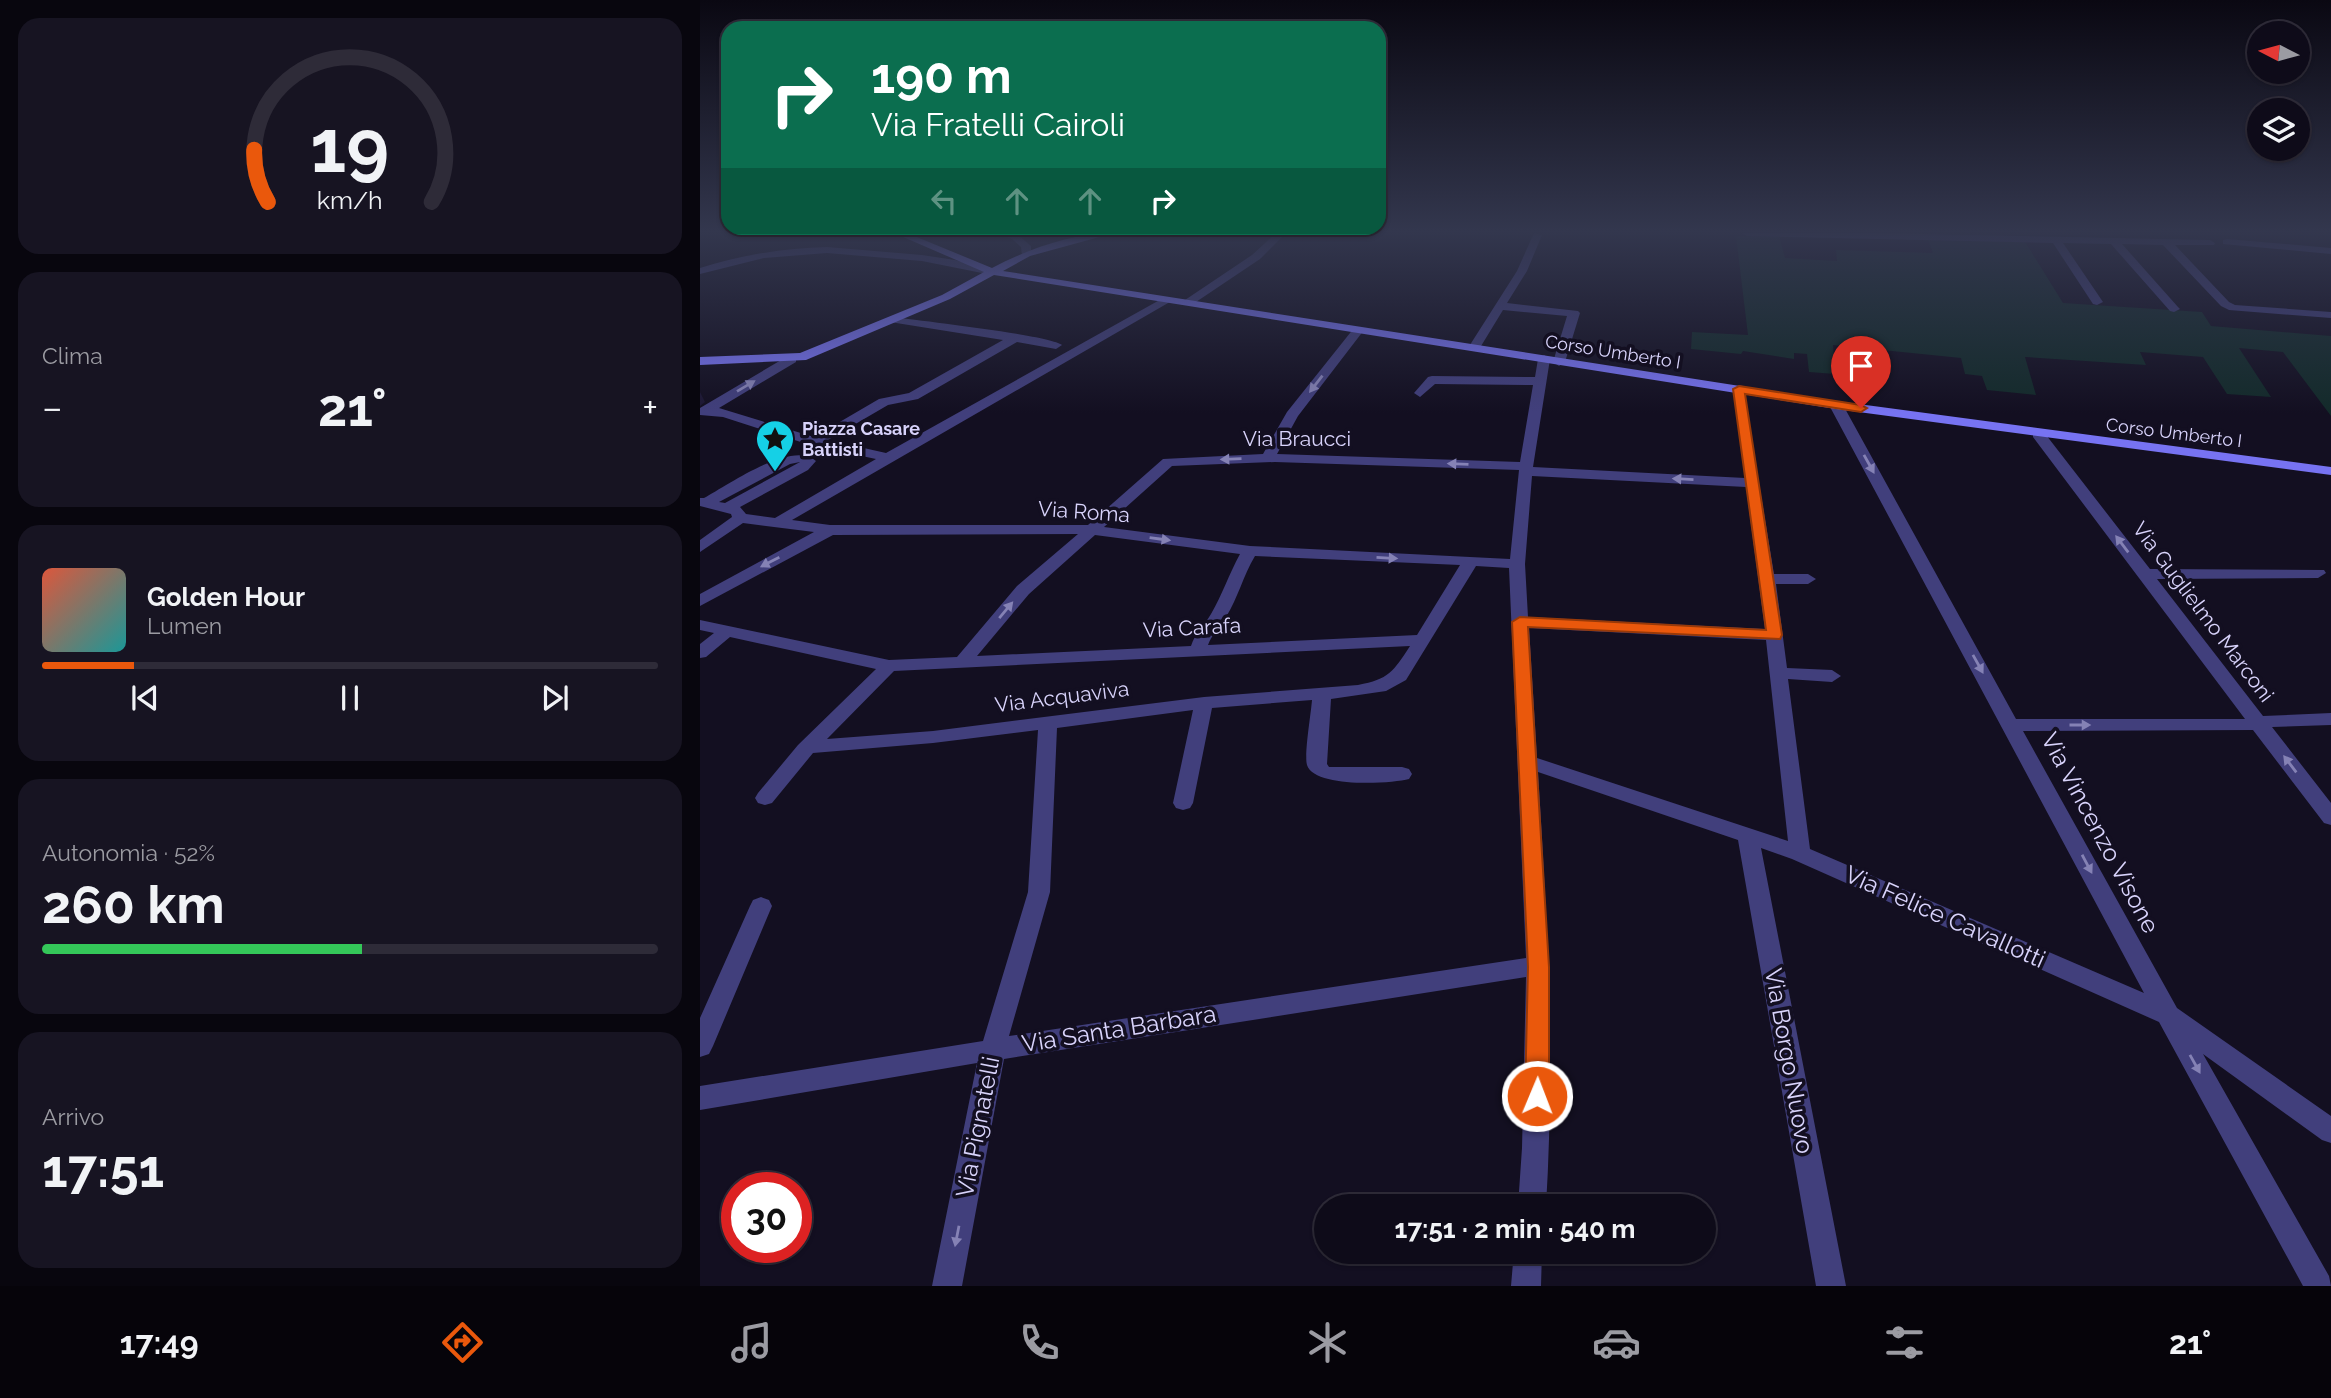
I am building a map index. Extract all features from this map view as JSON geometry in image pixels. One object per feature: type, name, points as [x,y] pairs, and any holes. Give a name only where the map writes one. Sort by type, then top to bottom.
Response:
[{"type":"main road","points":[[700,361],[792,359],[850,339],[953,293]]},
{"type":"main road","name":"Corso Umberto I","points":[[1130,293],[1836,405],[2331,471]]},
{"type":"street","points":[[1189,302],[1202,293]]},
{"type":"street","points":[[1474,348],[1508,293]]},
{"type":"street","points":[[2091,293],[2097,302]]},
{"type":"street","points":[[2160,293],[2174,309]]},
{"type":"street","points":[[2217,293],[2232,308],[2331,316]]},
{"type":"street","points":[[777,523],[1076,349],[1169,299]]},
{"type":"street","points":[[1499,306],[1574,313],[1559,362]]},
{"type":"street","points":[[894,320],[1076,349]]},
{"type":"street","points":[[1268,458],[1292,415],[1358,330]]},
{"type":"street","points":[[815,442],[884,402],[913,396],[1016,338]]},
{"type":"street","points":[[703,412],[792,359]]},
{"type":"street","points":[[1533,1194],[1536,1148],[1538,967],[1517,564],[1526,468],[1544,359]]},
{"type":"street","points":[[1420,393],[1432,380],[1469,378],[1540,381]]},
{"type":"street","points":[[1739,389],[1767,579],[1800,853]]},
{"type":"street","name":"Via Vincenzo Visone","points":[[1836,405],[2168,1015],[2319,1286]]},
{"type":"street","points":[[703,412],[725,413],[815,442],[889,457]]},
{"type":"street","name":"Via Guglielmo Marconi","points":[[2038,434],[2331,818]]},
{"type":"street","points":[[700,547],[735,513],[809,461],[801,457],[786,460],[703,503]]},
{"type":"street","name":"Via Braucci","points":[[962,663],[1023,590],[1168,462],[1268,458],[1526,468],[1752,483]]},
{"type":"street","name":"Via Roma","points":[[703,503],[777,523],[830,530],[1093,530],[1250,551],[1517,564]]},
{"type":"street","points":[[700,601],[830,530]]},
{"type":"street","points":[[1198,650],[1203,635],[1218,617],[1233,580],[1250,551]]},
{"type":"street","name":"Via Acquaviva","points":[[808,747],[933,737],[1204,703],[1322,694],[1386,685],[1400,676],[1471,561]]},
{"type":"street","points":[[2145,574],[2318,573]]},
{"type":"street","points":[[1767,579],[1808,579]]},
{"type":"street","points":[[1520,622],[1774,635]]},
{"type":"street","name":"Via Carafa","points":[[700,625],[889,666],[1424,640]]},
{"type":"street","points":[[700,653],[728,630]]},
{"type":"street","points":[[765,798],[808,747],[889,666]]},
{"type":"street","points":[[1779,673],[1832,676]]},
{"type":"street","points":[[1322,694],[1317,765],[1322,772],[1332,775],[1402,774]]},
{"type":"street","points":[[1183,803],[1204,703]]},
{"type":"street","points":[[2012,725],[2210,726],[2331,719]]},
{"type":"street","name":"Via Pignatelli","points":[[947,1286],[993,1049],[1039,891],[1048,722]]},
{"type":"street","name":"Via Felice Cavallotti","points":[[1529,762],[1800,853],[2168,1015],[2331,1131]]},
{"type":"street","name":"Via Borgo Nuovo","points":[[1748,836],[1831,1286]]},
{"type":"street","points":[[700,1046],[761,906]]},
{"type":"street","name":"Via Santa Barbara","points":[[700,1098],[993,1049],[1538,967]]},
{"type":"street","points":[[1526,1286],[1527,1264]]},
{"type":"green space","points":[[1743,293],[2057,293],[2063,303],[2202,312],[2211,326],[2331,336],[2331,416],[2283,352],[2239,348],[2271,397],[2227,394],[2203,357],[2140,352],[2146,365],[2025,357],[2036,395],[1987,390],[1982,376],[1965,374],[1961,358],[1833,345],[1835,374],[1809,372],[1807,354],[1794,353],[1794,359],[1743,351],[1741,354],[1691,349],[1692,332],[1748,335]]},
{"type":"place","name":"Piazza Casare Battisti","points":[[775,473]]},
{"type":"route","points":[[1537,1096],[1538,967],[1520,622],[1774,635],[1739,389],[1861,408]]}]
